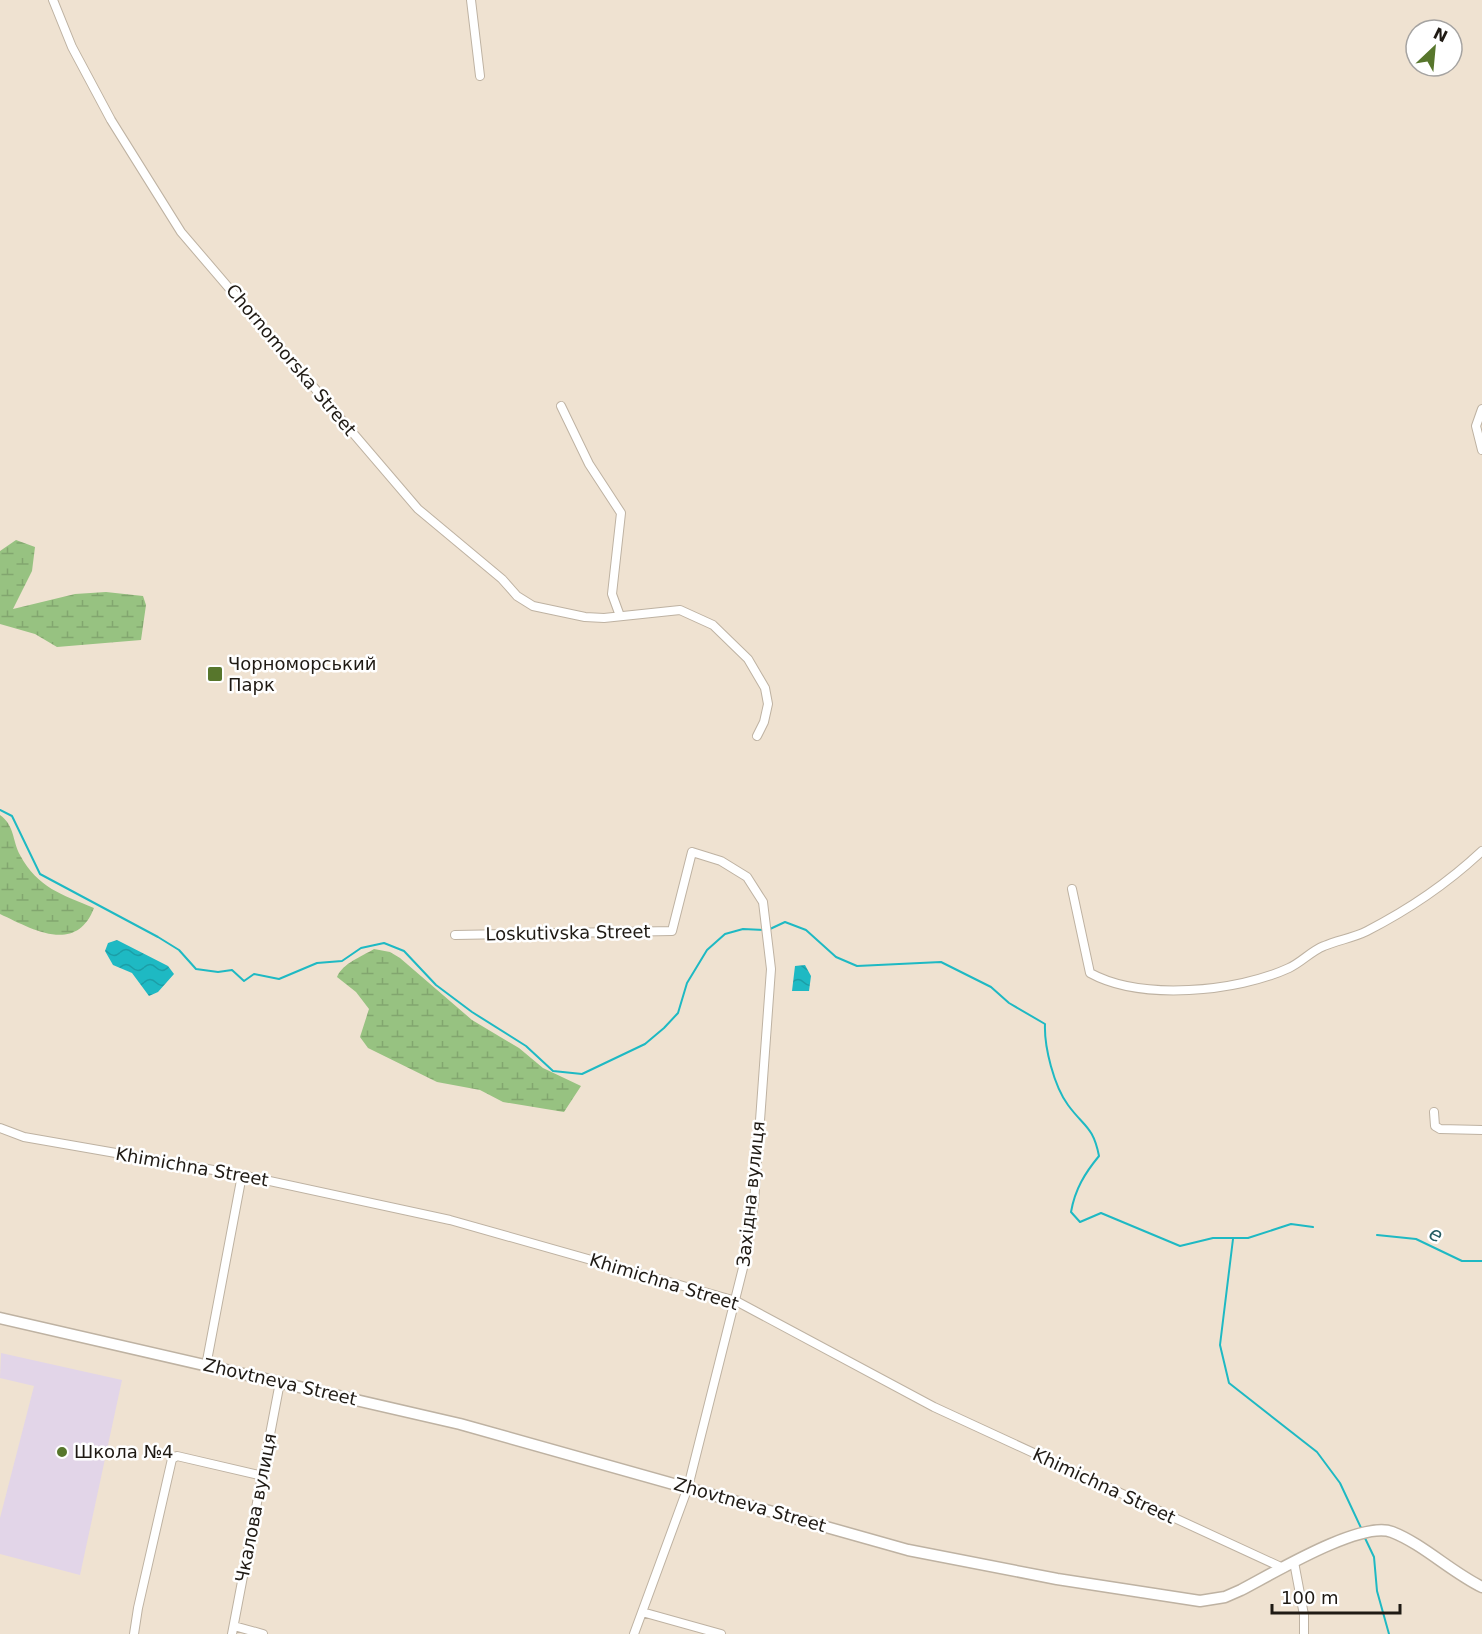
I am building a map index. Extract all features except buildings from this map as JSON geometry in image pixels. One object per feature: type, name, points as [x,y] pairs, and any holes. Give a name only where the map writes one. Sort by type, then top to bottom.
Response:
[{"type":"main road","name":"Zhovtneva Street","points":[[0,1318],[460,1424],[908,1550],[1057,1579],[1200,1601],[1225,1597],[1294,1562],[1357,1534],[1383,1529],[1398,1534],[1460,1576],[1482,1587]]},
{"type":"street","name":"Chornomorska Street","points":[[52,0],[72,47],[111,120],[181,232],[418,509],[528,603],[585,617],[680,610],[713,625],[748,659],[765,688],[768,704],[764,722],[757,736]]},
{"type":"street","points":[[471,0],[480,76]]},
{"type":"street","points":[[561,406],[589,464],[621,513],[612,594],[620,616]]},
{"type":"street","points":[[1482,409],[1476,426],[1482,450]]},
{"type":"street","points":[[1072,889],[1090,973],[1146,990],[1202,989],[1228,986],[1287,969],[1322,947],[1366,931],[1449,880],[1482,850]]},
{"type":"street","name":"Західна вулиця","points":[[634,1634],[688,1487],[736,1301],[754,1203],[771,969],[763,902],[747,877],[721,861],[692,852]]},
{"type":"street","name":"Loskutivska Street","points":[[455,935],[672,932],[692,852]]},
{"type":"street","points":[[1434,1112],[1433,1121],[1440,1129],[1482,1130]]},
{"type":"street","name":"Khimichna Street","points":[[0,1128],[24,1137],[242,1174],[450,1220],[736,1301],[934,1407],[1283,1568]]},
{"type":"street","points":[[206,1366],[242,1174]]},
{"type":"street","name":"Чкалова вулиця","points":[[233,1630],[280,1382]]},
{"type":"street","points":[[135,1634],[138,1608],[172,1459],[177,1456],[263,1476]]},
{"type":"street","points":[[1294,1562],[1304,1615],[1304,1634]]},
{"type":"street","points":[[642,1612],[721,1634]]},
{"type":"street","points":[[233,1630],[263,1634]]},
{"type":"shaded area","name":"Школа №4","points":[[1,1353],[122,1380],[80,1575],[0,1554],[0,1518],[34,1386],[0,1378]]},
{"type":"green space","points":[[16,540],[35,547],[32,571],[13,609],[75,594],[106,592],[143,596],[146,605],[141,640],[57,647],[35,634],[0,624],[0,551]]},
{"type":"green space","points":[[0,815],[11,829],[20,855],[43,883],[51,889],[94,908],[86,922],[76,931],[65,935],[52,934],[26,926],[0,914]]},
{"type":"green space","points":[[374,949],[390,952],[400,958],[472,1020],[519,1048],[543,1068],[581,1086],[564,1112],[503,1102],[480,1090],[437,1082],[368,1048],[360,1037],[369,1009],[356,992],[337,977],[348,964]]},
{"type":"water","points":[[117,940],[168,966],[174,974],[158,992],[149,996],[132,973],[113,965],[105,951],[108,943]]},
{"type":"water","points":[[805,965],[811,976],[809,991],[792,991],[795,966]]},
{"type":"waterway","points":[[0,810],[12,816],[40,874],[158,937],[179,950],[196,969],[218,972],[232,970],[244,981],[254,974],[279,979],[317,963],[342,961],[361,948],[384,943],[404,951],[436,985],[472,1012],[526,1046],[553,1071],[582,1074],[645,1044],[678,1013],[687,983],[707,950],[725,934],[743,929],[764,930]]},
{"type":"waterway","points":[[770,929],[785,922],[806,930],[836,957],[857,966],[941,962],[991,987],[1009,1003],[1045,1024],[1048,1055],[1058,1088],[1068,1105],[1091,1132],[1099,1156],[1081,1182],[1075,1196],[1071,1212],[1080,1222],[1101,1213],[1180,1246],[1213,1238],[1248,1238],[1291,1224],[1313,1227]]},
{"type":"waterway","name":"e","points":[[1377,1235],[1416,1239],[1462,1261],[1482,1261]]},
{"type":"waterway","points":[[1233,1239],[1220,1345],[1229,1383],[1317,1452],[1340,1483],[1362,1530]]},
{"type":"waterway","points":[[1364,1536],[1374,1557],[1377,1591],[1389,1634]]},
{"type":"place","name":"Чорноморський Парк","points":[[215,674]]},
{"type":"place","name":"Школа №4","points":[[62,1452]]}]
